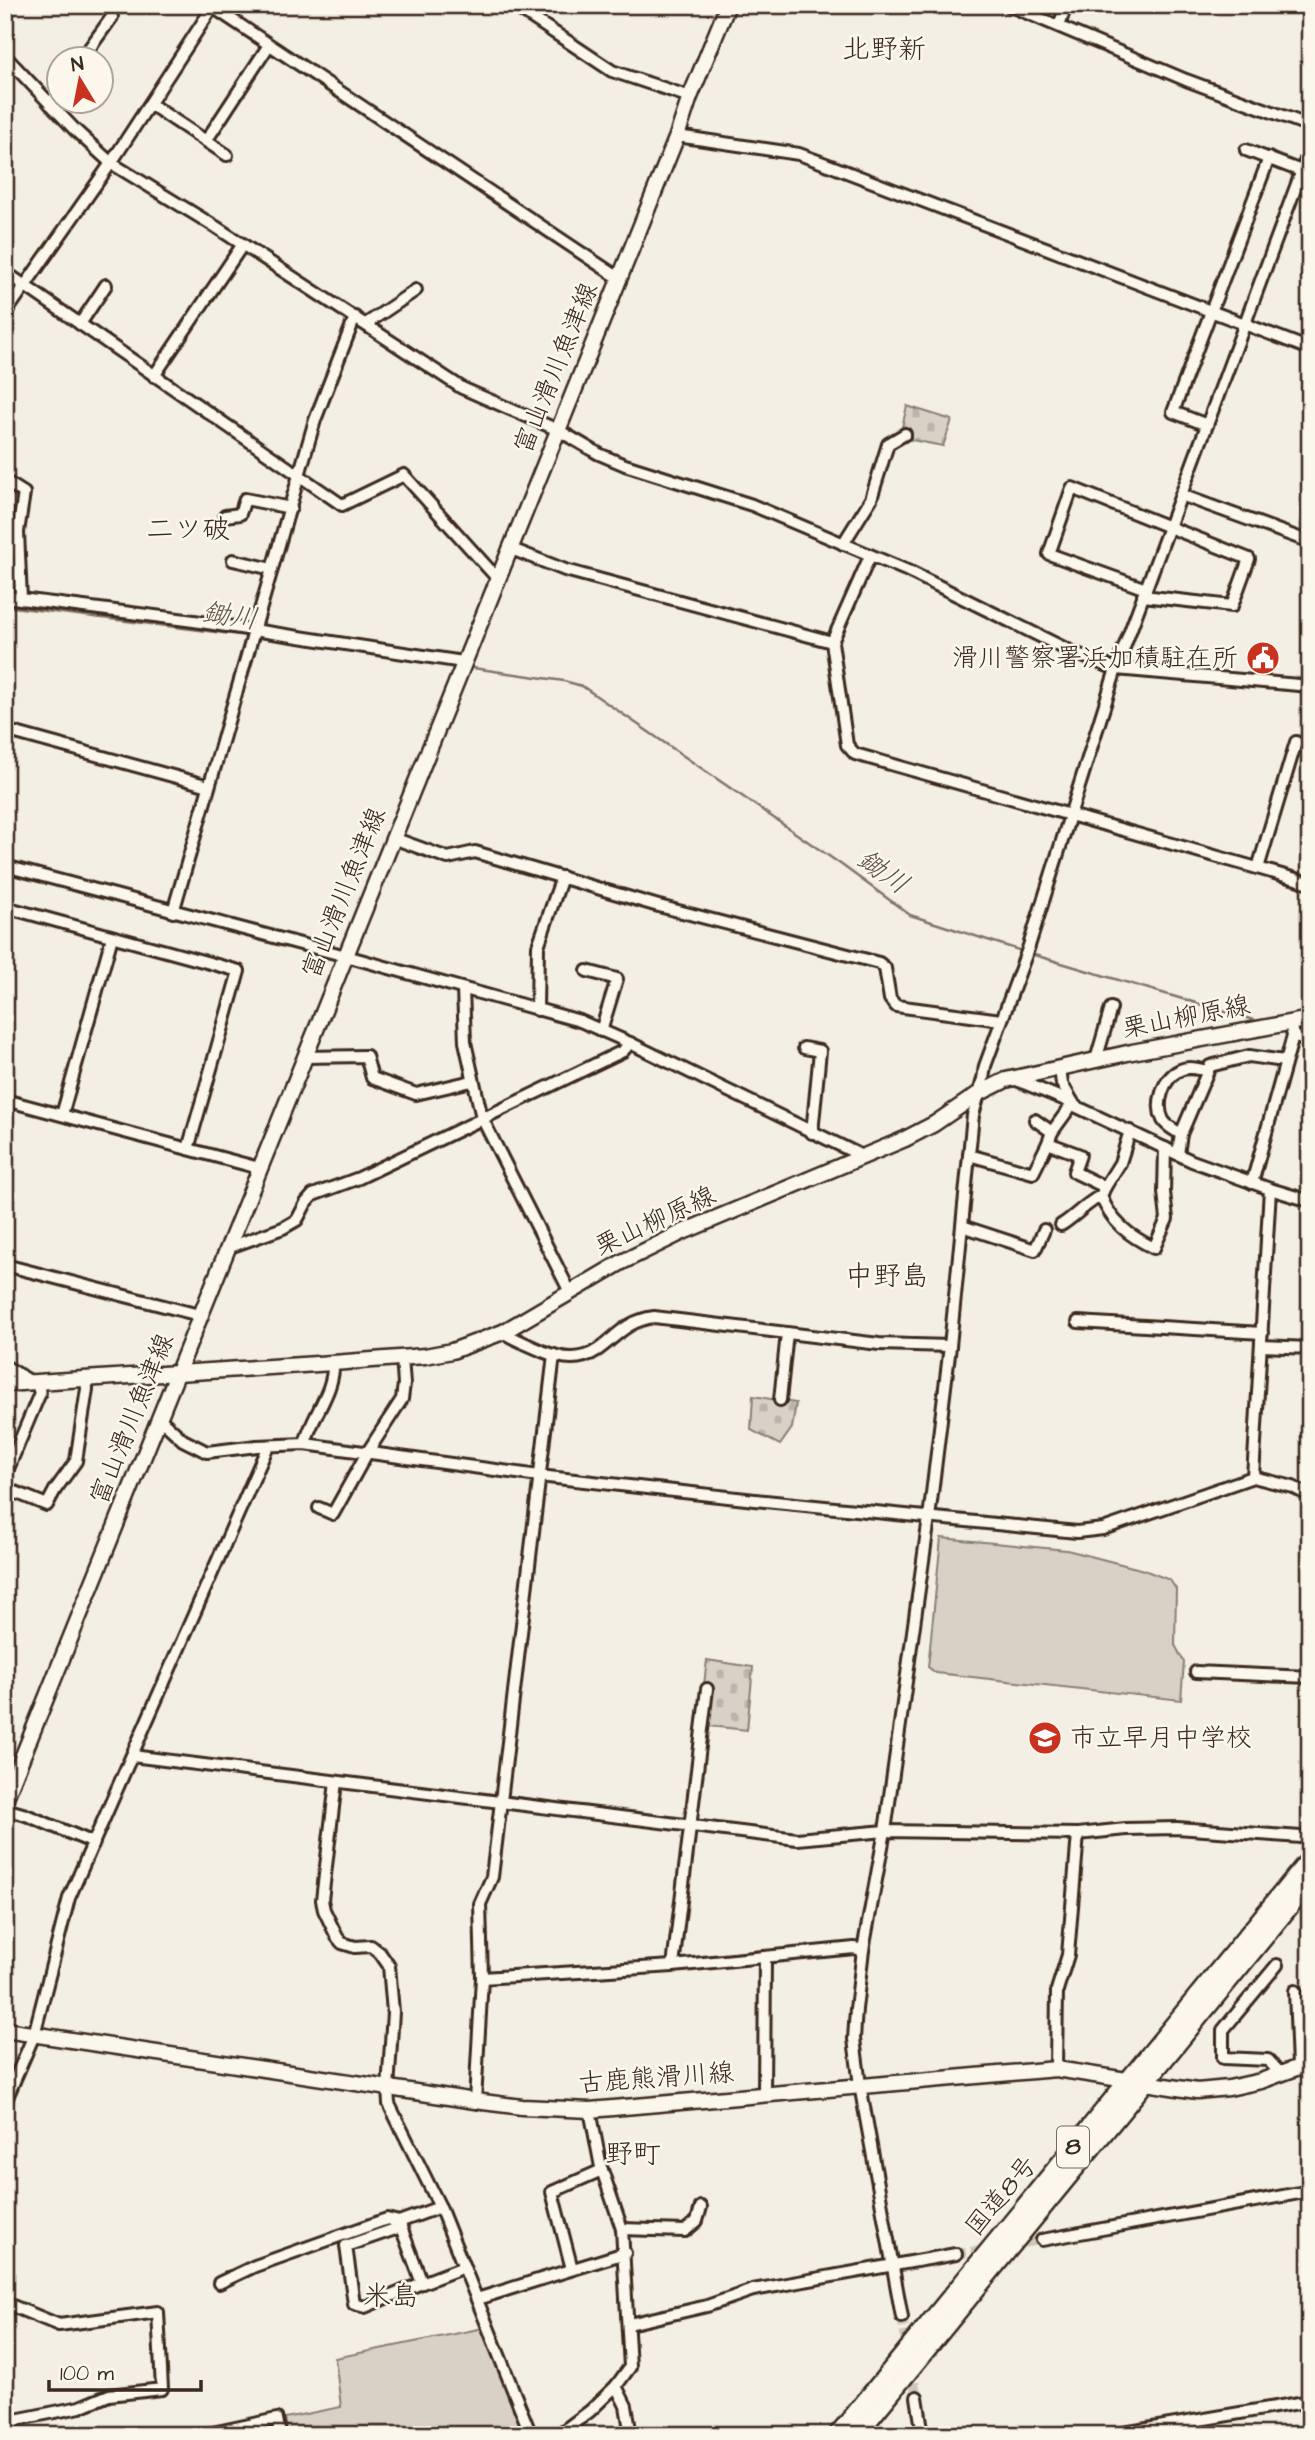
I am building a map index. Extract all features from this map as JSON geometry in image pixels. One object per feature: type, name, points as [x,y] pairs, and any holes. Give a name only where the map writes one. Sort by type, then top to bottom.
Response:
[{"type":"highway","name":"国道8号","points":[[837,2435],[1310,1858]]},
{"type":"highway","name":"国道8号","points":[[857,2435],[1310,1882]]},
{"type":"main road","name":"富山滑川魚津線","points":[[5,1800],[728,5]]},
{"type":"main road","name":"栗山柳原線","points":[[5,1384],[402,1358],[453,1351],[503,1332],[622,1262],[683,1232],[864,1157],[934,1124],[994,1084],[1096,1060],[1291,1029],[1310,1019]]},
{"type":"main road","name":"古鹿熊滑川線","points":[[5,2030],[475,2101],[522,2107],[590,2110],[1056,2069],[1197,2091],[1262,2081],[1304,2064]]},
{"type":"street","points":[[513,5],[612,71],[690,97]]},
{"type":"street","points":[[1008,5],[1186,80],[1310,126]]},
{"type":"street","points":[[1059,26],[1066,5]]},
{"type":"street","points":[[5,314],[111,163],[212,6],[619,278]]},
{"type":"street","points":[[91,46],[112,17]]},
{"type":"street","points":[[206,141],[269,45]]},
{"type":"street","points":[[5,56],[46,100]]},
{"type":"street","points":[[150,104],[227,155]]},
{"type":"street","points":[[62,116],[111,163],[243,244],[462,388],[558,430],[599,454],[625,465],[752,505],[908,571],[1072,652],[1116,669],[1310,686]]},
{"type":"street","points":[[677,136],[799,155],[818,161],[1310,349]]},
{"type":"street","points":[[902,2317],[860,2085],[855,2039],[856,2010],[863,1950],[885,1830],[929,1518],[950,1346],[973,1115],[985,1066],[1028,949],[1116,669],[1310,149]]},
{"type":"street","points":[[1246,150],[1301,171]]},
{"type":"street","points":[[1207,425],[1173,412],[1269,158]]},
{"type":"street","points":[[155,376],[243,244]]},
{"type":"street","points":[[5,272],[342,505],[404,475],[497,578]]},
{"type":"street","points":[[80,324],[106,285]]},
{"type":"street","points":[[366,324],[416,290]]},
{"type":"street","points":[[173,912],[315,420],[355,317]]},
{"type":"street","points":[[843,544],[871,499],[888,444],[905,434]]},
{"type":"street","points":[[5,481],[23,493],[19,532],[21,599]]},
{"type":"street","points":[[1072,488],[1250,559],[1232,606],[1145,593],[1049,554],[1072,488]]},
{"type":"street","points":[[1181,495],[1310,542]]},
{"type":"street","points":[[225,516],[240,514],[245,499],[291,509]]},
{"type":"street","points":[[509,548],[565,570],[832,642]]},
{"type":"street","points":[[870,556],[832,642],[847,745],[855,754],[1310,883]]},
{"type":"street","points":[[233,560],[272,569]]},
{"type":"street","points":[[5,597],[463,662]]},
{"type":"street","points":[[5,730],[209,786]]},
{"type":"street","points":[[1258,868],[1304,737]]},
{"type":"street","points":[[393,838],[448,858],[475,852],[654,905],[879,963],[885,968],[890,999],[895,1006],[1001,1020]]},
{"type":"street","points":[[5,866],[580,1021],[864,1157]]},
{"type":"street","points":[[537,1010],[538,946],[562,877]]},
{"type":"street","points":[[5,907],[239,971],[188,1149]]},
{"type":"street","points":[[62,1115],[112,937]]},
{"type":"street","points":[[587,971],[617,979],[601,1031]]},
{"type":"street","points":[[463,989],[464,1042],[482,1118],[570,1292]]},
{"type":"street","points":[[1096,1060],[1111,1008]]},
{"type":"street","points":[[1252,1183],[1291,1029],[1310,1042]]},
{"type":"street","points":[[227,1248],[283,1228],[297,1220],[313,1195],[359,1178],[623,1051],[630,1043]]},
{"type":"street","points":[[804,1048],[820,1051],[812,1133]]},
{"type":"street","points":[[304,1057],[366,1056],[372,1078],[416,1094],[472,1081]]},
{"type":"street","points":[[1178,1154],[1181,1134],[1210,1066],[1249,1056],[1284,1061]]},
{"type":"street","points":[[1060,1068],[1062,1084],[1073,1103]]},
{"type":"street","points":[[1181,1134],[1169,1127],[1163,1119],[1160,1108],[1161,1094],[1166,1084],[1181,1070],[1197,1068],[1208,1071]]},
{"type":"street","points":[[1012,1078],[1073,1103],[1178,1154],[1252,1183],[1310,1201]]},
{"type":"street","points":[[5,1100],[259,1168]]},
{"type":"street","points":[[969,1155],[1033,1173],[1050,1138],[1073,1103]]},
{"type":"street","points":[[1035,1120],[1050,1138],[1080,1155],[1074,1172],[1103,1192],[1106,1209],[1115,1222],[1133,1238],[1154,1248],[1167,1219],[1164,1192],[1166,1148]]},
{"type":"street","points":[[1061,1225],[1077,1216],[1103,1192],[1120,1163],[1130,1131]]},
{"type":"street","points":[[1253,1476],[1270,1189]]},
{"type":"street","points":[[962,1226],[1035,1250],[1044,1230]]},
{"type":"street","points":[[5,1265],[200,1315]]},
{"type":"street","points":[[503,1332],[554,1355],[572,1360],[585,1357],[641,1318],[654,1317],[879,1344],[950,1346]]},
{"type":"street","points":[[1078,1322],[1262,1333]]},
{"type":"street","points":[[780,1400],[787,1333]]},
{"type":"street","points":[[1261,1346],[1310,1348]]},
{"type":"street","points":[[475,2101],[482,1978],[480,1904],[492,1877],[502,1803],[554,1355]]},
{"type":"street","points":[[319,1508],[333,1514],[366,1453],[402,1399],[402,1358]]},
{"type":"street","points":[[305,1444],[334,1375],[334,1363]]},
{"type":"street","points":[[5,1366],[33,1381],[40,1393],[5,1476]]},
{"type":"street","points":[[5,1488],[47,1505],[76,1461],[87,1389],[86,1378]]},
{"type":"street","points":[[159,1418],[183,1440],[207,1452],[305,1444],[539,1476],[1077,1532],[1103,1529],[1253,1476],[1293,1487],[1310,1496]]},
{"type":"street","points":[[5,2102],[34,2035],[69,1898],[268,1446]]},
{"type":"street","points":[[1196,1672],[1310,1677]]},
{"type":"street","points":[[673,1966],[707,1689]]},
{"type":"street","points":[[132,1756],[797,1839],[885,1830],[1078,1834],[1177,1828],[1301,1837]]},
{"type":"street","points":[[336,1782],[322,1900],[324,1910],[342,1943],[355,1947],[371,1946],[389,1965],[393,2012],[389,2104],[440,2207],[531,2435]]},
{"type":"street","points":[[5,1809],[94,1843]]},
{"type":"street","points":[[1056,2069],[1057,1990],[1068,1955],[1078,1834]]},
{"type":"street","points":[[482,1978],[673,1966],[854,1948],[863,1950]]},
{"type":"street","points":[[764,2094],[765,1956]]},
{"type":"street","points":[[1277,1965],[1223,2030],[1223,2058],[1268,2060],[1280,2073]]},
{"type":"street","points":[[1295,1991],[1304,2064]]},
{"type":"street","points":[[558,2435],[590,2411],[616,2386],[630,2367],[622,2229],[602,2170],[590,2110]]},
{"type":"street","points":[[572,2269],[552,2192],[602,2170]]},
{"type":"street","points":[[1042,2240],[1310,2191]]},
{"type":"street","points":[[440,2207],[346,2246],[354,2304],[365,2307],[464,2267]]},
{"type":"street","points":[[622,2229],[685,2231],[698,2221],[701,2207]]},
{"type":"street","points":[[219,2283],[255,2266],[387,2220],[400,2224]]},
{"type":"street","points":[[400,2224],[422,2283]]},
{"type":"street","points":[[477,2299],[625,2253]]},
{"type":"street","points":[[629,2324],[707,2306],[753,2290],[956,2254]]},
{"type":"street","points":[[5,2304],[59,2325],[158,2312],[162,2389],[109,2395],[80,2407],[5,2422]]},
{"type":"street","points":[[616,2386],[625,2406],[631,2435]]},
{"type":"street","points":[[916,2397],[923,2435]]},
{"type":"street","points":[[1112,2435],[1310,2402]]},
{"type":"street","points":[[203,2435],[277,2419],[280,2435]]},
{"type":"green space","points":[[907,406],[952,420],[943,446],[907,439],[901,431]]},
{"type":"green space","points":[[753,1396],[796,1403],[792,1428],[780,1445],[751,1430]]},
{"type":"green space","points":[[941,1538],[1067,1550],[1144,1570],[1170,1580],[1176,1589],[1175,1645],[1184,1662],[1181,1700],[936,1673],[928,1667]]},
{"type":"green space","points":[[707,1660],[753,1667],[747,1730],[699,1725]]},
{"type":"green space","points":[[484,2328],[527,2435],[288,2435],[285,2418],[341,2407],[335,2358]]},
{"type":"waterway","name":"鋤川","points":[[5,606],[248,636]]},
{"type":"waterway","name":"鋤川","points":[[255,637],[449,665]]},
{"type":"waterway","name":"鋤川","points":[[473,668],[582,686],[910,915],[1025,952]]},
{"type":"waterway","name":"鋤川","points":[[1031,954],[1260,1022]]},
{"type":"tunnel","points":[[1010,2245],[1042,2240]]},
{"type":"tunnel","points":[[956,2254],[991,2249]]},
{"type":"tunnel","points":[[902,2317],[908,2352]]},
{"type":"tunnel","points":[[911,2368],[917,2397]]},
{"type":"place","name":"滑川警察署浜加積駐在所","points":[[1263,658]]},
{"type":"place","name":"市立早月中学校","points":[[1045,1738]]},
{"type":"district","name":"北野新","points":[[884,49]]},
{"type":"district","name":"二ツ破","points":[[188,529]]},
{"type":"district","name":"中野島","points":[[887,1276]]},
{"type":"district","name":"野町","points":[[633,2154]]},
{"type":"district","name":"米島","points":[[391,2296]]}]
